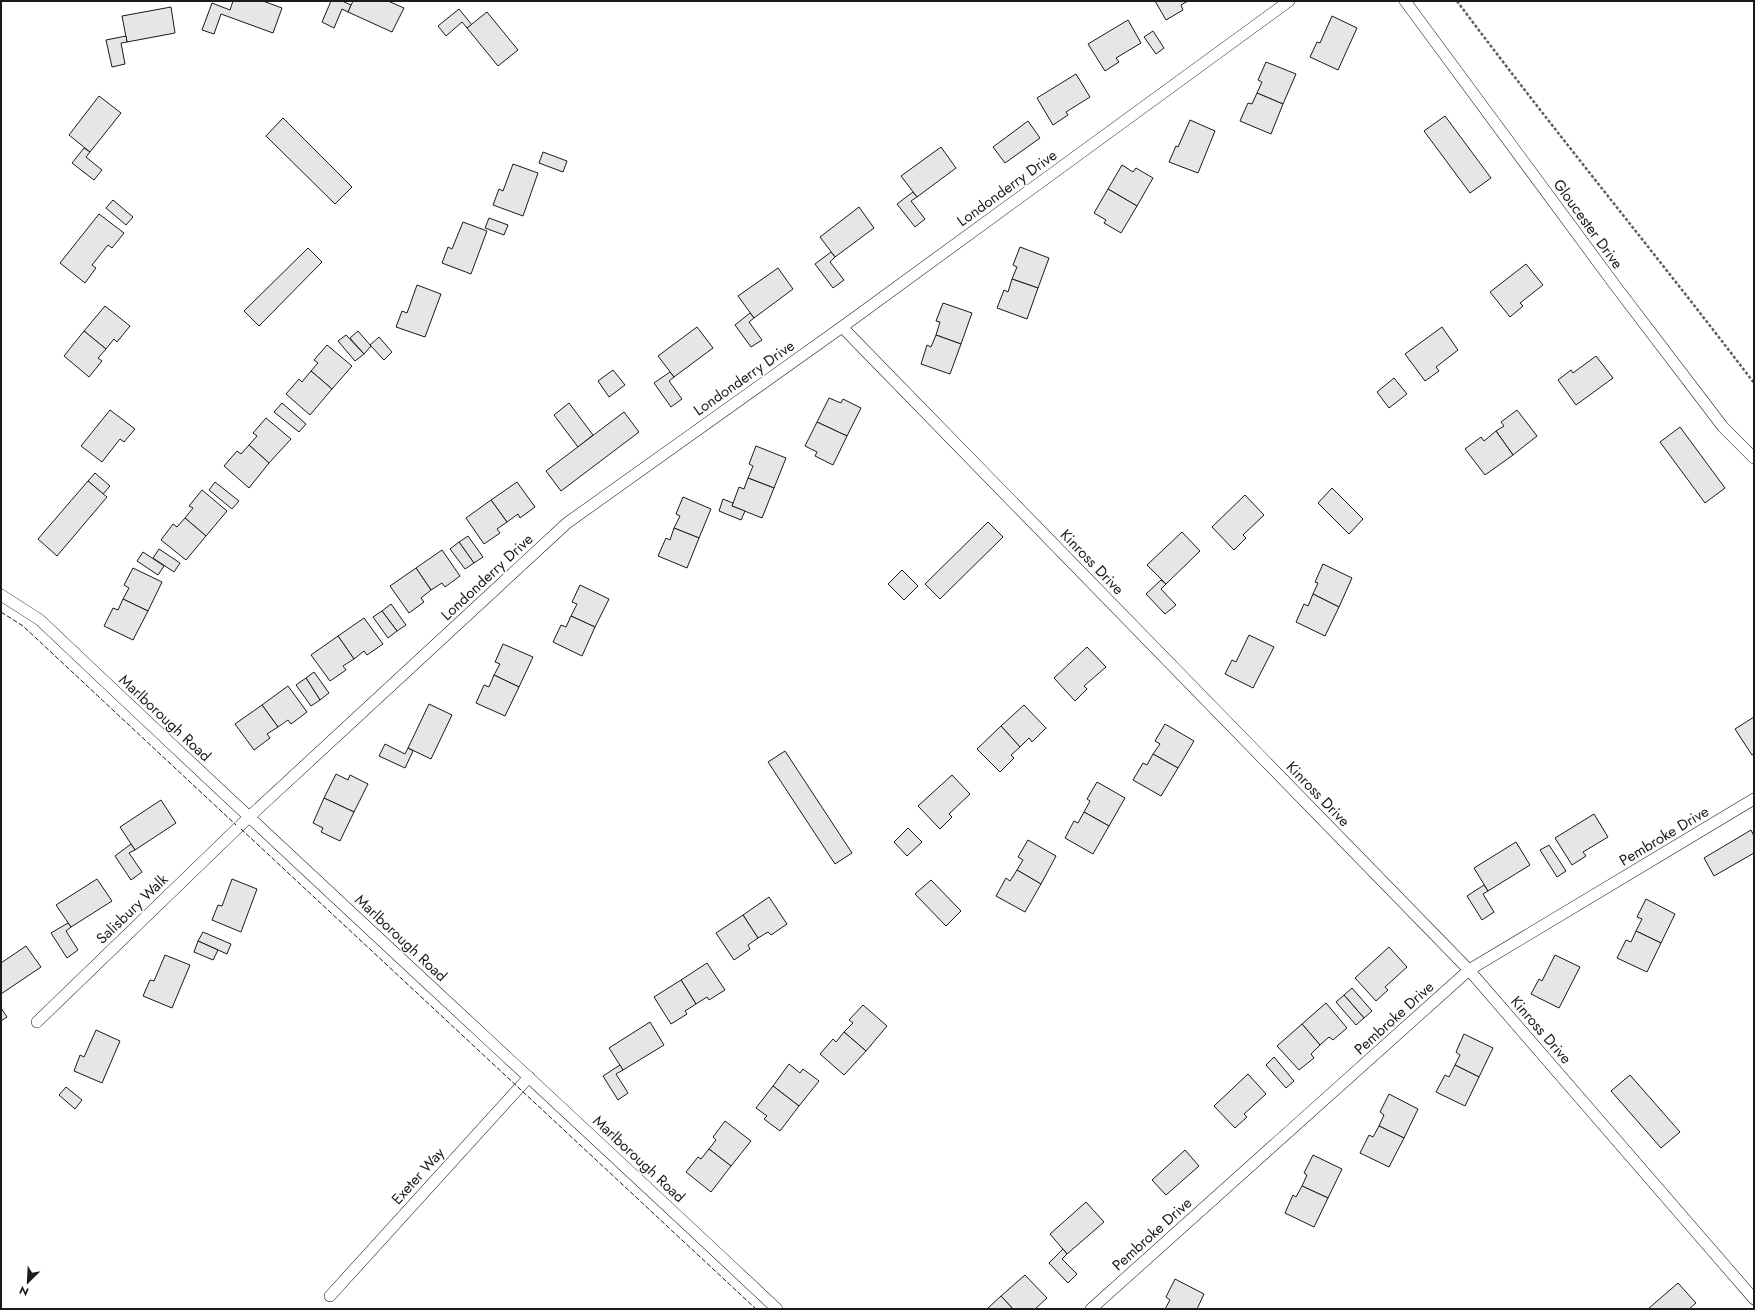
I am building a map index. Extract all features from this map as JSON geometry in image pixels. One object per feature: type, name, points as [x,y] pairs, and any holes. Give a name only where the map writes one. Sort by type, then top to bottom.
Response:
[{"type":"lane","name":"Londonderry Drive","points":[[248,818],[566,523],[842,328],[1289,1]]},
{"type":"lane","name":"Gloucester Drive","points":[[1404,1],[1621,294],[1723,427],[1754,458]]},
{"type":"lane","name":"Kinross Drive","points":[[842,328],[1469,970],[1754,1299]]},
{"type":"lane","name":"Marlborough Road","points":[[1,595],[40,620],[248,818],[530,1077],[777,1309]]},
{"type":"lane","name":"Pembroke Drive","points":[[1091,1309],[1469,970],[1754,799]]},
{"type":"lane","name":"Salisbury Walk","points":[[37,1022],[248,818]]},
{"type":"lane","name":"Exeter Way","points":[[330,1296],[530,1077]]},
{"type":"path","points":[[1457,1],[1516,80],[1682,289],[1754,383]]},
{"type":"building","points":[[233,1],[263,1],[282,8],[273,33],[221,14],[214,34],[202,30],[212,3],[230,10]]},
{"type":"building","points":[[331,1],[342,1],[351,5],[348,12],[342,9],[334,28],[322,22]]},
{"type":"building","points":[[353,1],[388,1],[404,8],[392,32],[348,12]]},
{"type":"building","points":[[1155,1],[1188,1],[1181,5],[1183,10],[1166,20]]},
{"type":"building","points":[[171,7],[175,33],[127,42],[122,16]]},
{"type":"building","points":[[459,9],[472,25],[467,28],[462,22],[446,36],[438,26]]},
{"type":"building","points":[[487,12],[518,50],[498,66],[467,28]]},
{"type":"building","points":[[1332,16],[1357,28],[1338,70],[1310,57],[1317,42],[1320,43]]},
{"type":"building","points":[[1128,20],[1141,43],[1116,58],[1119,62],[1105,71],[1088,44]]},
{"type":"building","points":[[1153,31],[1164,48],[1156,54],[1144,37]]},
{"type":"building","points":[[126,36],[127,42],[121,43],[125,64],[112,67],[106,40]]},
{"type":"building","points":[[1266,62],[1296,74],[1283,104],[1257,93],[1262,82],[1258,80]]},
{"type":"building","points":[[1076,74],[1090,97],[1066,112],[1068,115],[1053,125],[1037,98]]},
{"type":"building","points":[[1257,93],[1283,104],[1271,134],[1240,121],[1248,103],[1252,104]]},
{"type":"building","points":[[99,96],[121,113],[90,152],[69,135]]},
{"type":"building","points":[[1445,116],[1491,178],[1470,193],[1424,131]]},
{"type":"building","points":[[283,118],[352,187],[335,204],[266,136]]},
{"type":"building","points":[[1190,120],[1215,131],[1198,173],[1169,162],[1176,146],[1178,147]]},
{"type":"building","points":[[1028,121],[1040,138],[1005,163],[993,147]]},
{"type":"building","points":[[941,147],[956,168],[917,197],[901,176]]},
{"type":"building","points":[[84,148],[90,152],[86,157],[102,170],[94,180],[72,163]]},
{"type":"building","points":[[543,152],[567,161],[563,172],[539,163]]},
{"type":"building","points":[[513,164],[538,173],[523,216],[493,205],[499,189],[503,191]]},
{"type":"building","points":[[1122,165],[1133,172],[1136,168],[1153,178],[1137,206],[1108,189]]},
{"type":"building","points":[[1108,189],[1137,206],[1121,233],[1104,223],[1106,220],[1094,213]]},
{"type":"building","points":[[913,192],[917,197],[911,201],[925,219],[915,227],[897,204]]},
{"type":"building","points":[[113,200],[133,217],[126,225],[106,208]]},
{"type":"building","points":[[859,207],[874,228],[835,257],[820,237]]},
{"type":"building","points":[[99,214],[124,233],[112,248],[108,245],[92,265],[96,268],[85,283],[60,263]]},
{"type":"building","points":[[489,218],[508,225],[504,235],[485,228]]},
{"type":"building","points":[[463,222],[487,231],[471,274],[442,263],[448,247],[452,249]]},
{"type":"building","points":[[1020,247],[1049,258],[1038,288],[1012,279],[1017,267],[1013,265]]},
{"type":"building","points":[[308,248],[322,262],[259,326],[244,311]]},
{"type":"building","points":[[831,252],[835,257],[830,262],[844,280],[833,288],[815,264]]},
{"type":"building","points":[[1526,264],[1543,285],[1520,303],[1523,306],[1510,317],[1490,292]]},
{"type":"building","points":[[778,268],[793,289],[754,318],[738,296]]},
{"type":"building","points":[[1012,279],[1038,288],[1027,319],[997,308],[1004,290],[1008,292]]},
{"type":"building","points":[[417,285],[441,294],[425,337],[396,327],[402,311],[407,313]]},
{"type":"building","points":[[943,303],[972,313],[961,344],[936,335],[940,322],[936,321]]},
{"type":"building","points":[[105,306],[130,326],[117,342],[114,339],[106,349],[84,331]]},
{"type":"building","points":[[750,313],[754,318],[749,322],[762,340],[751,347],[735,325]]},
{"type":"building","points":[[697,327],[713,348],[674,377],[658,356]]},
{"type":"building","points":[[1442,327],[1458,350],[1436,367],[1439,371],[1425,381],[1405,354]]},
{"type":"building","points":[[84,331],[106,349],[98,358],[102,361],[89,377],[64,356]]},
{"type":"building","points":[[358,331],[371,346],[364,354],[350,338]]},
{"type":"building","points":[[346,335],[364,354],[355,361],[338,341]]},
{"type":"building","points":[[936,335],[961,344],[950,374],[921,364],[927,345],[931,347]]},
{"type":"building","points":[[379,337],[392,352],[384,360],[370,345]]},
{"type":"building","points":[[327,345],[352,366],[332,389],[311,371],[318,363],[314,360]]},
{"type":"building","points":[[1596,356],[1613,378],[1576,405],[1558,380],[1571,370],[1573,373]]},
{"type":"building","points":[[613,370],[625,385],[609,397],[598,381]]},
{"type":"building","points":[[311,371],[332,389],[310,415],[286,394],[299,379],[302,382]]},
{"type":"building","points":[[670,372],[674,377],[669,381],[682,399],[671,407],[654,383]]},
{"type":"building","points":[[1394,378],[1407,394],[1389,408],[1377,392]]},
{"type":"building","points":[[829,398],[841,403],[843,399],[861,408],[847,436],[817,422]]},
{"type":"building","points":[[282,403],[306,424],[299,432],[274,412]]},
{"type":"building","points":[[569,403],[593,435],[578,447],[554,415]]},
{"type":"building","points":[[110,410],[135,429],[124,442],[120,439],[102,462],[81,446]]},
{"type":"building","points":[[1517,410],[1537,436],[1513,455],[1496,431],[1504,426],[1501,422]]},
{"type":"building","points":[[624,412],[639,432],[561,491],[546,471]]},
{"type":"building","points":[[266,418],[291,439],[269,463],[249,445],[257,436],[253,433]]},
{"type":"building","points":[[817,422],[847,436],[833,465],[815,456],[817,452],[805,446]]},
{"type":"building","points":[[1680,427],[1725,488],[1705,503],[1660,442]]},
{"type":"building","points":[[1496,431],[1513,455],[1485,475],[1465,449],[1481,437],[1484,441]]},
{"type":"building","points":[[249,445],[269,463],[249,488],[224,466],[237,451],[241,454]]},
{"type":"building","points":[[756,446],[786,458],[774,488],[748,478],[753,466],[749,464]]},
{"type":"building","points":[[95,473],[110,486],[103,494],[88,481]]},
{"type":"building","points":[[748,478],[774,488],[762,518],[732,506],[739,487],[744,489]]},
{"type":"building","points":[[88,481],[107,497],[57,556],[38,539]]},
{"type":"building","points":[[215,482],[239,501],[232,509],[209,490]]},
{"type":"building","points":[[517,482],[535,507],[520,518],[518,514],[507,522],[491,500]]},
{"type":"building","points":[[1332,488],[1363,519],[1349,534],[1318,503]]},
{"type":"building","points":[[202,490],[227,511],[206,536],[185,518],[193,508],[189,506]]},
{"type":"building","points":[[1245,495],[1264,515],[1243,535],[1246,538],[1234,550],[1212,527]]},
{"type":"building","points":[[683,497],[711,509],[699,538],[674,528],[680,516],[676,514]]},
{"type":"building","points":[[723,499],[733,503],[732,506],[745,511],[741,520],[719,511]]},
{"type":"building","points":[[491,500],[507,522],[497,529],[500,533],[484,544],[466,518]]},
{"type":"building","points":[[185,518],[206,536],[186,560],[161,540],[173,524],[177,527]]},
{"type":"building","points":[[988,522],[1003,537],[940,599],[925,584]]},
{"type":"building","points":[[674,528],[699,538],[687,568],[658,556],[666,538],[670,540]]},
{"type":"building","points":[[1182,532],[1200,551],[1166,584],[1147,565]]},
{"type":"building","points":[[468,536],[483,557],[474,563],[459,542]]},
{"type":"building","points":[[459,542],[474,563],[465,569],[450,549]]},
{"type":"building","points":[[159,549],[180,563],[174,572],[153,558]]},
{"type":"building","points":[[442,550],[460,576],[445,587],[442,583],[431,590],[416,568]]},
{"type":"building","points":[[143,552],[164,566],[158,575],[137,561]]},
{"type":"building","points":[[1323,564],[1352,578],[1339,607],[1313,594],[1318,583],[1315,582]]},
{"type":"building","points":[[133,568],[162,582],[148,611],[123,599],[129,588],[124,585]]},
{"type":"building","points":[[416,568],[431,590],[421,598],[424,602],[409,613],[390,586]]},
{"type":"building","points":[[902,570],[918,586],[904,600],[888,584]]},
{"type":"building","points":[[1161,580],[1166,584],[1161,589],[1176,605],[1165,614],[1146,594]]},
{"type":"building","points":[[580,585],[609,599],[595,627],[571,616],[577,604],[572,602]]},
{"type":"building","points":[[1313,594],[1339,607],[1325,636],[1296,622],[1304,604],[1308,606]]},
{"type":"building","points":[[123,599],[148,611],[133,640],[104,626],[113,608],[118,610]]},
{"type":"building","points":[[391,604],[406,625],[397,631],[382,611]]},
{"type":"building","points":[[382,611],[397,631],[388,638],[373,617]]},
{"type":"building","points":[[571,616],[595,627],[582,656],[553,642],[561,625],[566,627]]},
{"type":"building","points":[[364,618],[383,644],[367,655],[364,651],[354,659],[338,636]]},
{"type":"building","points":[[1249,635],[1274,647],[1253,688],[1225,674],[1232,660],[1236,662]]},
{"type":"building","points":[[338,636],[354,659],[343,666],[346,670],[330,681],[311,655]]},
{"type":"building","points":[[503,644],[533,657],[519,687],[494,675],[500,664],[495,662]]},
{"type":"building","points":[[1087,647],[1106,667],[1084,686],[1087,689],[1075,701],[1054,678]]},
{"type":"building","points":[[314,672],[329,693],[320,700],[306,678]]},
{"type":"building","points":[[494,675],[519,687],[505,716],[476,703],[484,685],[489,687]]},
{"type":"building","points":[[306,678],[320,700],[311,706],[296,685]]},
{"type":"building","points":[[288,686],[307,712],[291,724],[288,720],[278,727],[262,705]]},
{"type":"building","points":[[429,704],[452,715],[431,759],[408,748]]},
{"type":"building","points":[[262,705],[278,727],[267,734],[270,738],[254,750],[235,724]]},
{"type":"building","points":[[1024,705],[1046,728],[1032,742],[1029,738],[1020,747],[1001,726]]},
{"type":"building","points":[[1754,717],[1754,754],[1752,755],[1735,729]]},
{"type":"building","points":[[1165,724],[1194,741],[1178,768],[1153,754],[1160,744],[1155,741]]},
{"type":"building","points":[[1001,726],[1020,747],[1011,755],[1014,758],[1000,772],[977,749]]},
{"type":"building","points":[[385,744],[405,754],[408,748],[413,751],[405,768],[379,756]]},
{"type":"building","points":[[785,751],[852,853],[835,864],[768,762]]},
{"type":"building","points":[[1153,754],[1178,768],[1161,796],[1133,780],[1143,763],[1147,765]]},
{"type":"building","points":[[336,774],[348,780],[350,775],[368,784],[354,812],[324,798]]},
{"type":"building","points":[[952,775],[970,794],[949,814],[952,817],[940,829],[918,806]]},
{"type":"building","points":[[1097,782],[1125,798],[1109,826],[1084,812],[1090,801],[1087,799]]},
{"type":"building","points":[[324,798],[354,812],[340,841],[321,832],[323,828],[313,823]]},
{"type":"building","points":[[161,800],[176,823],[135,850],[120,827]]},
{"type":"building","points":[[1084,812],[1109,826],[1093,854],[1065,838],[1074,821],[1078,823]]},
{"type":"building","points":[[1594,814],[1608,837],[1583,852],[1586,856],[1572,865],[1555,838]]},
{"type":"building","points":[[908,828],[922,842],[907,856],[894,842]]},
{"type":"building","points":[[1751,830],[1754,836],[1754,853],[1714,876],[1704,858]]},
{"type":"building","points":[[1028,840],[1056,856],[1041,884],[1017,870],[1023,860],[1018,857]]},
{"type":"building","points":[[1516,842],[1530,865],[1488,891],[1474,868]]},
{"type":"building","points":[[131,844],[135,850],[129,853],[142,872],[131,880],[115,856]]},
{"type":"building","points":[[1549,845],[1566,871],[1557,877],[1540,850]]},
{"type":"building","points":[[1017,870],[1041,884],[1025,912],[996,896],[1006,878],[1010,881]]},
{"type":"building","points":[[97,879],[112,901],[71,927],[56,905]]},
{"type":"building","points":[[232,879],[257,889],[241,932],[212,920],[218,905],[222,906]]},
{"type":"building","points":[[931,880],[961,911],[946,926],[915,894]]},
{"type":"building","points":[[1484,885],[1488,891],[1483,894],[1494,912],[1482,920],[1467,896]]},
{"type":"building","points":[[769,897],[787,924],[771,935],[768,932],[758,938],[743,915]]},
{"type":"building","points":[[1646,899],[1675,914],[1661,943],[1636,931],[1642,919],[1637,917]]},
{"type":"building","points":[[743,915],[758,938],[748,945],[750,949],[734,960],[716,933]]},
{"type":"building","points":[[68,923],[71,927],[66,931],[78,950],[67,958],[51,933]]},
{"type":"building","points":[[1636,931],[1661,943],[1647,972],[1617,958],[1626,940],[1631,942]]},
{"type":"building","points":[[203,932],[231,944],[227,954],[198,941]]},
{"type":"building","points":[[198,941],[218,950],[213,960],[194,952]]},
{"type":"building","points":[[26,946],[41,967],[1,994],[1,963]]},
{"type":"building","points":[[1389,947],[1407,967],[1385,987],[1388,990],[1376,1001],[1355,978]]},
{"type":"building","points":[[165,955],[190,965],[172,1008],[143,996],[150,980],[154,981]]},
{"type":"building","points":[[1555,955],[1580,967],[1559,1008],[1531,994],[1539,979],[1542,981]]},
{"type":"building","points":[[707,963],[725,990],[709,1000],[707,997],[696,1004],[681,980]]},
{"type":"building","points":[[681,980],[696,1004],[685,1011],[687,1014],[671,1024],[654,997]]},
{"type":"building","points":[[1352,988],[1372,1011],[1364,1018],[1344,995]]},
{"type":"building","points":[[1344,995],[1364,1018],[1356,1025],[1336,1002]]},
{"type":"building","points":[[1326,1003],[1347,1028],[1333,1040],[1329,1037],[1320,1045],[1302,1024]]},
{"type":"building","points":[[863,1005],[887,1026],[866,1051],[844,1032],[853,1023],[849,1020]]},
{"type":"building","points":[[1,1008],[7,1017],[1,1021]]},
{"type":"building","points":[[650,1022],[664,1045],[623,1070],[609,1048]]},
{"type":"building","points":[[1302,1024],[1320,1045],[1311,1054],[1314,1058],[1299,1070],[1277,1046]]},
{"type":"building","points":[[96,1030],[120,1041],[102,1083],[74,1071],[80,1055],[84,1057]]},
{"type":"building","points":[[844,1032],[866,1051],[844,1075],[820,1054],[833,1039],[836,1042]]},
{"type":"building","points":[[1464,1034],[1493,1048],[1479,1077],[1455,1065],[1460,1055],[1456,1052]]},
{"type":"building","points":[[1274,1057],[1294,1081],[1286,1088],[1266,1065]]},
{"type":"building","points":[[789,1064],[800,1073],[803,1069],[819,1081],[799,1106],[773,1086]]},
{"type":"building","points":[[620,1065],[623,1070],[616,1074],[628,1093],[618,1100],[603,1076]]},
{"type":"building","points":[[1455,1065],[1479,1077],[1465,1106],[1436,1092],[1445,1075],[1449,1077]]},
{"type":"building","points":[[1248,1074],[1266,1094],[1244,1114],[1247,1117],[1235,1128],[1214,1106]]},
{"type":"building","points":[[1630,1075],[1680,1132],[1661,1148],[1611,1091]]},
{"type":"building","points":[[773,1086],[799,1106],[780,1131],[764,1119],[767,1116],[756,1108]]},
{"type":"building","points":[[66,1087],[82,1100],[75,1109],[59,1095]]},
{"type":"building","points":[[1389,1094],[1418,1109],[1404,1138],[1379,1126],[1384,1115],[1380,1112]]},
{"type":"building","points":[[725,1121],[751,1141],[731,1166],[709,1149],[716,1140],[713,1137]]},
{"type":"building","points":[[1379,1126],[1404,1138],[1389,1167],[1360,1153],[1369,1135],[1373,1137]]},
{"type":"building","points":[[709,1149],[731,1166],[711,1192],[686,1172],[698,1157],[701,1159]]},
{"type":"building","points":[[1185,1150],[1199,1166],[1166,1195],[1152,1180]]},
{"type":"building","points":[[1313,1155],[1342,1169],[1328,1198],[1302,1186],[1307,1175],[1304,1173]]},
{"type":"building","points":[[1302,1186],[1328,1198],[1314,1227],[1285,1213],[1293,1195],[1296,1197]]},
{"type":"building","points":[[1086,1202],[1104,1222],[1067,1254],[1050,1234]]},
{"type":"building","points":[[1063,1249],[1067,1254],[1062,1259],[1077,1274],[1068,1283],[1049,1263]]},
{"type":"building","points":[[1025,1275],[1047,1298],[1035,1309],[1013,1309],[1001,1296]]},
{"type":"building","points":[[1175,1279],[1204,1294],[1197,1309],[1165,1309],[1170,1300],[1166,1297]]},
{"type":"building","points":[[1678,1283],[1696,1303],[1689,1309],[1648,1309]]},
{"type":"building","points":[[1001,1296],[1013,1309],[987,1309]]},
{"type":"fence","points":[[1,612],[23,626],[236,825]]},
{"type":"fence","points":[[241,829],[756,1309]]}]
